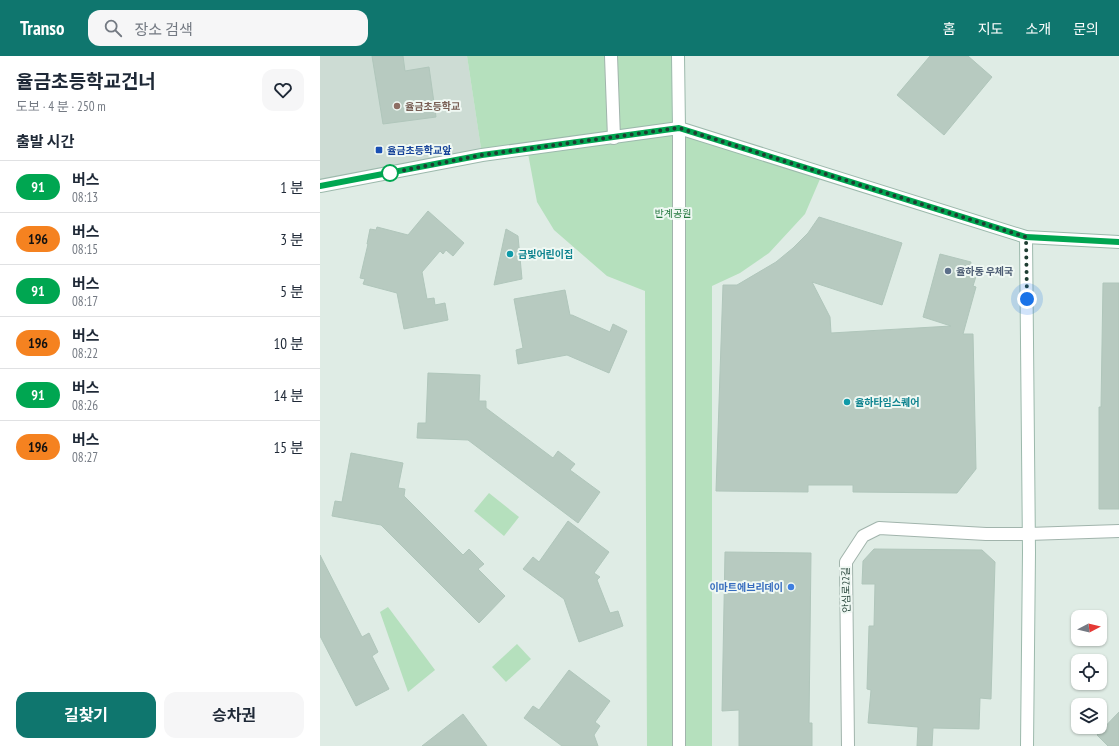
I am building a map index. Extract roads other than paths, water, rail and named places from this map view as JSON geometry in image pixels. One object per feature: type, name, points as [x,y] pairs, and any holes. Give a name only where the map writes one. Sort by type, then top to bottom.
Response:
[{"type":"main road","points":[[611,56],[614,138]]},
{"type":"main road","points":[[678,56],[680,746]]},
{"type":"main road","points":[[320,186],[482,155],[679,128],[1026,237],[1119,242]]},
{"type":"main road","points":[[1026,237],[1028,534],[1027,746]]},
{"type":"main road","name":"안심로22길","points":[[848,746],[846,562],[862,536],[879,528],[986,534],[1119,531]]},
{"type":"place","name":"율금초등학교","points":[[397,106]]},
{"type":"place","name":"율금초등학교앞","points":[[379,150]]},
{"type":"place","name":"금빛어린이집","points":[[510,254]]},
{"type":"place","name":"율하동 우체국","points":[[948,271]]},
{"type":"place","name":"율하타임스퀘어","points":[[847,402]]},
{"type":"place","name":"이마트에브리데이","points":[[791,587]]},
{"type":"park label","name":"반계공원","points":[[673,213]]}]
